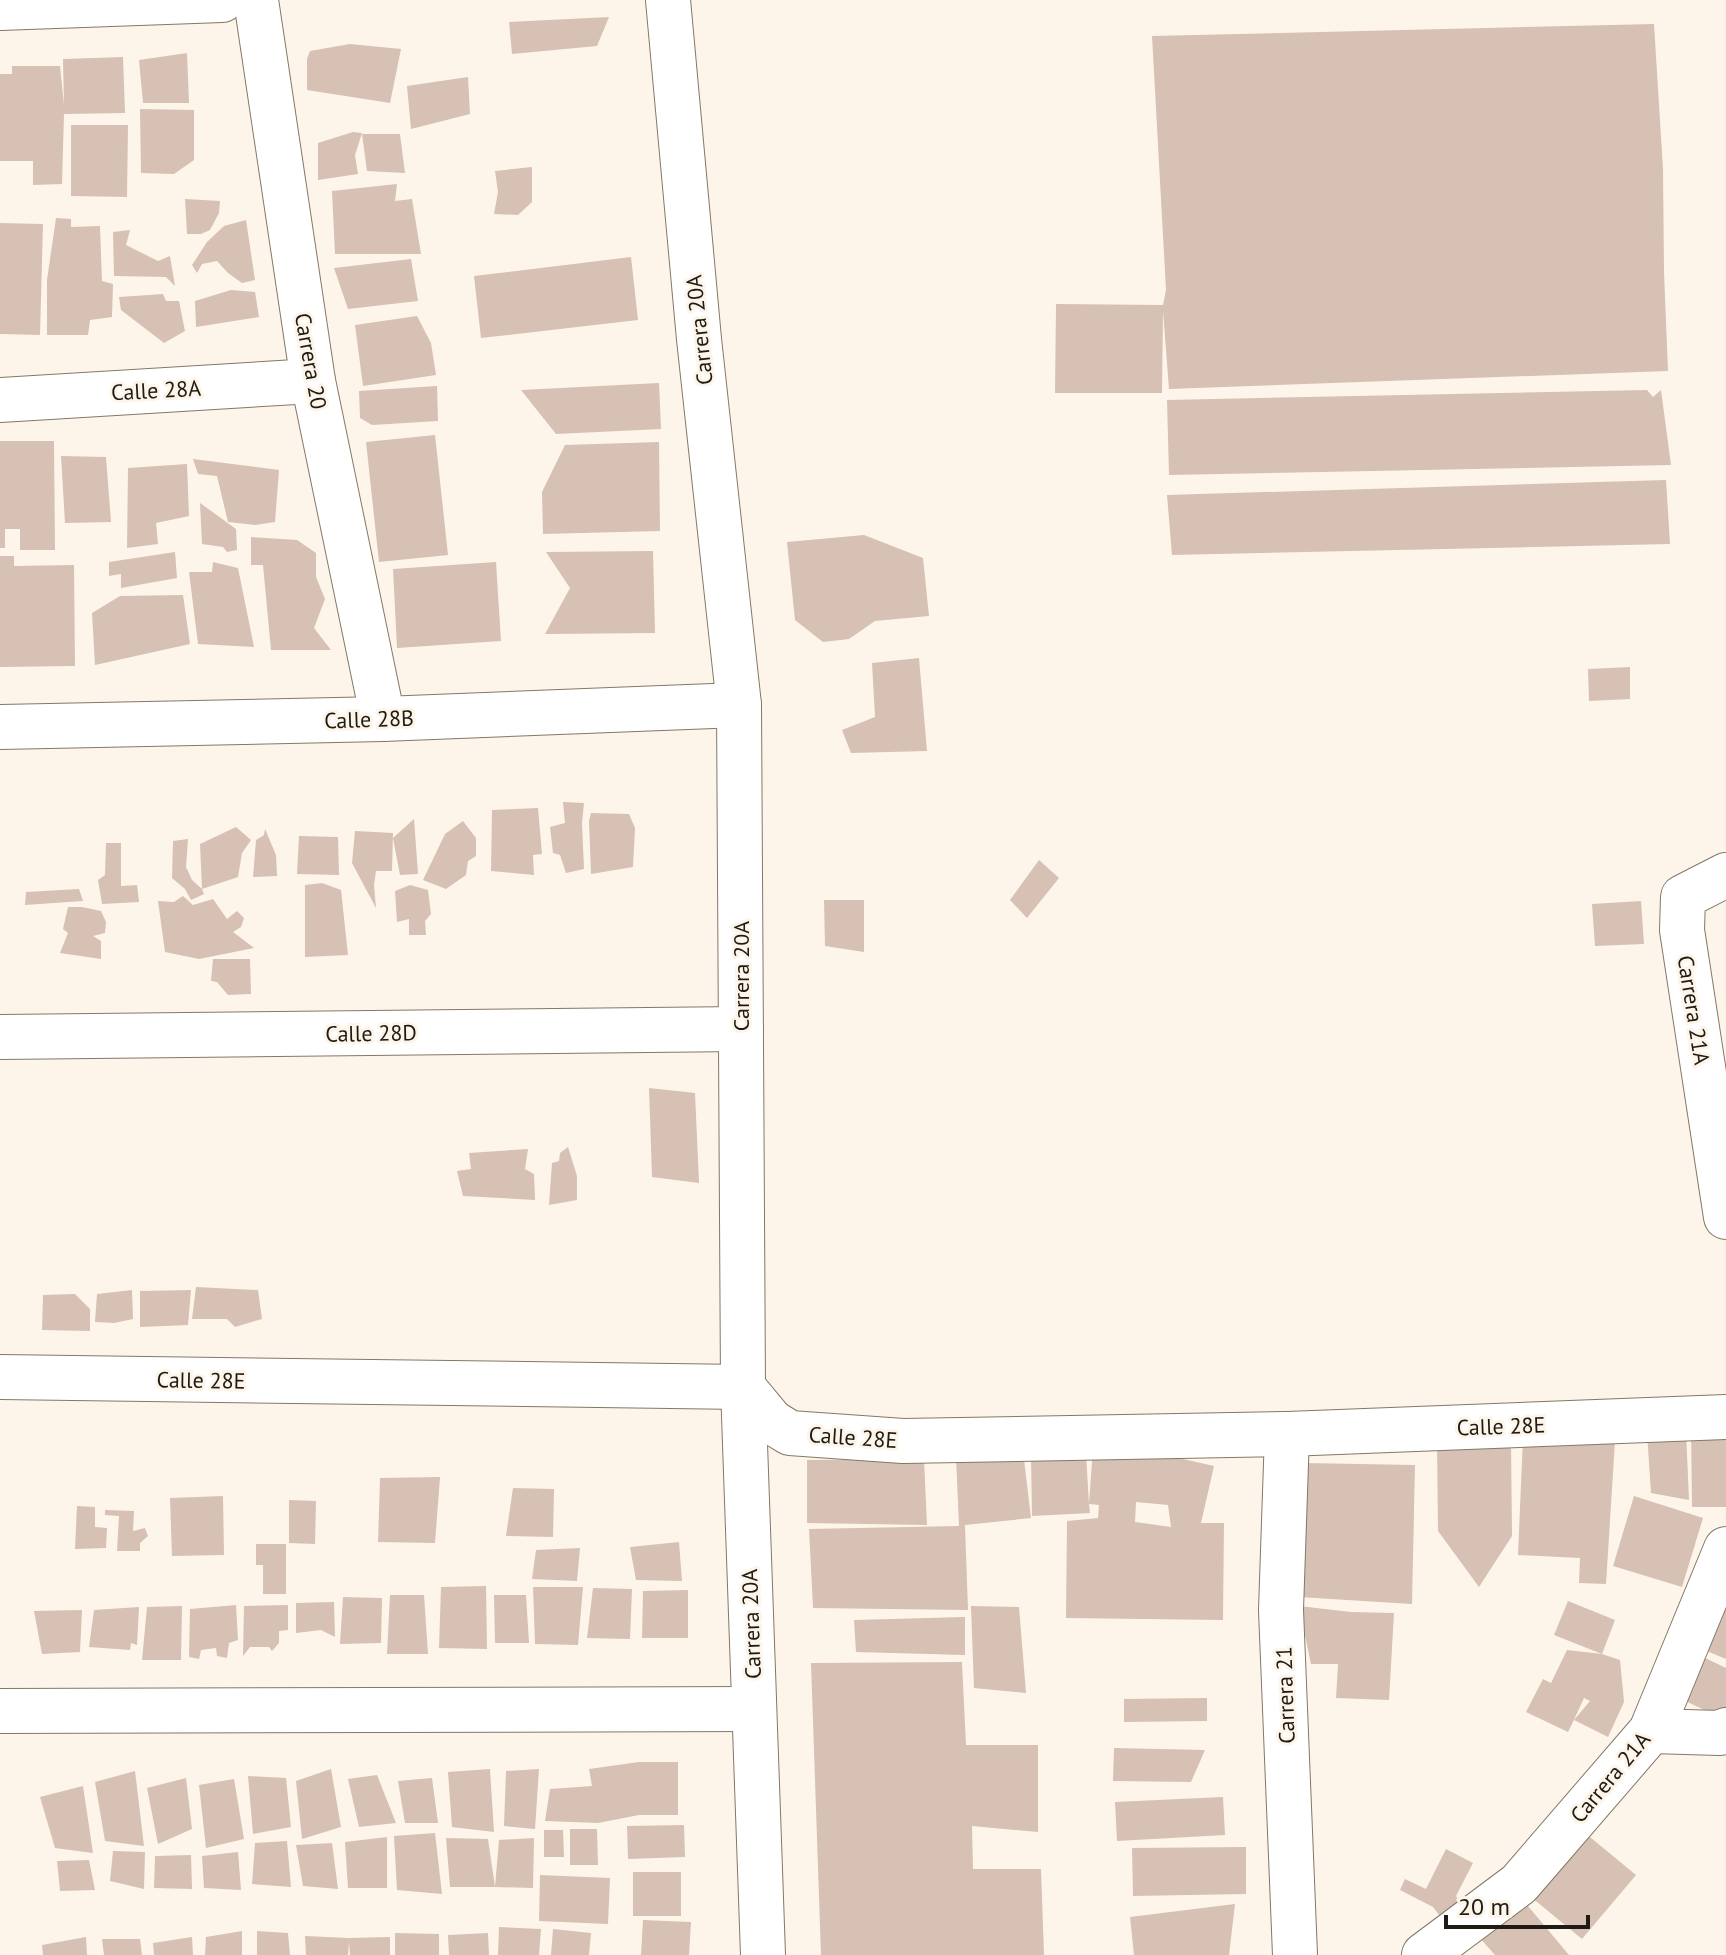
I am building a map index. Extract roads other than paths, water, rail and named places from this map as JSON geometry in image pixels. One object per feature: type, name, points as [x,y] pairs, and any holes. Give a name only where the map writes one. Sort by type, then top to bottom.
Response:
[{"type":"street","points":[[0,8],[222,0]]},
{"type":"street","name":"Carrera 20","points":[[256,0],[313,381],[383,719]]},
{"type":"street","name":"Carrera 20A","points":[[668,0],[699,339],[739,705],[743,1387],[763,1955]]},
{"type":"street","name":"Calle 28A","points":[[0,400],[313,381]]},
{"type":"street","name":"Calle 28B","points":[[0,727],[383,719],[739,705]]},
{"type":"street","name":"Carrera 21A","points":[[1726,875],[1683,897],[1682,930],[1726,1217]]},
{"type":"street","name":"Calle 28D","points":[[0,1037],[741,1029]]},
{"type":"street","name":"Calle 28E","points":[[0,1377],[743,1387],[772,1422],[790,1433],[903,1441],[1287,1434],[1726,1417]]},
{"type":"street","name":"Carrera 21","points":[[1287,1434],[1281,1610],[1295,1955]]},
{"type":"street","name":"Carrera 21A","points":[[1424,1955],[1519,1884],[1651,1731],[1726,1549]]},
{"type":"street","points":[[0,1711],[754,1709]]},
{"type":"street","points":[[1651,1731],[1720,1733],[1726,1730]]}]
